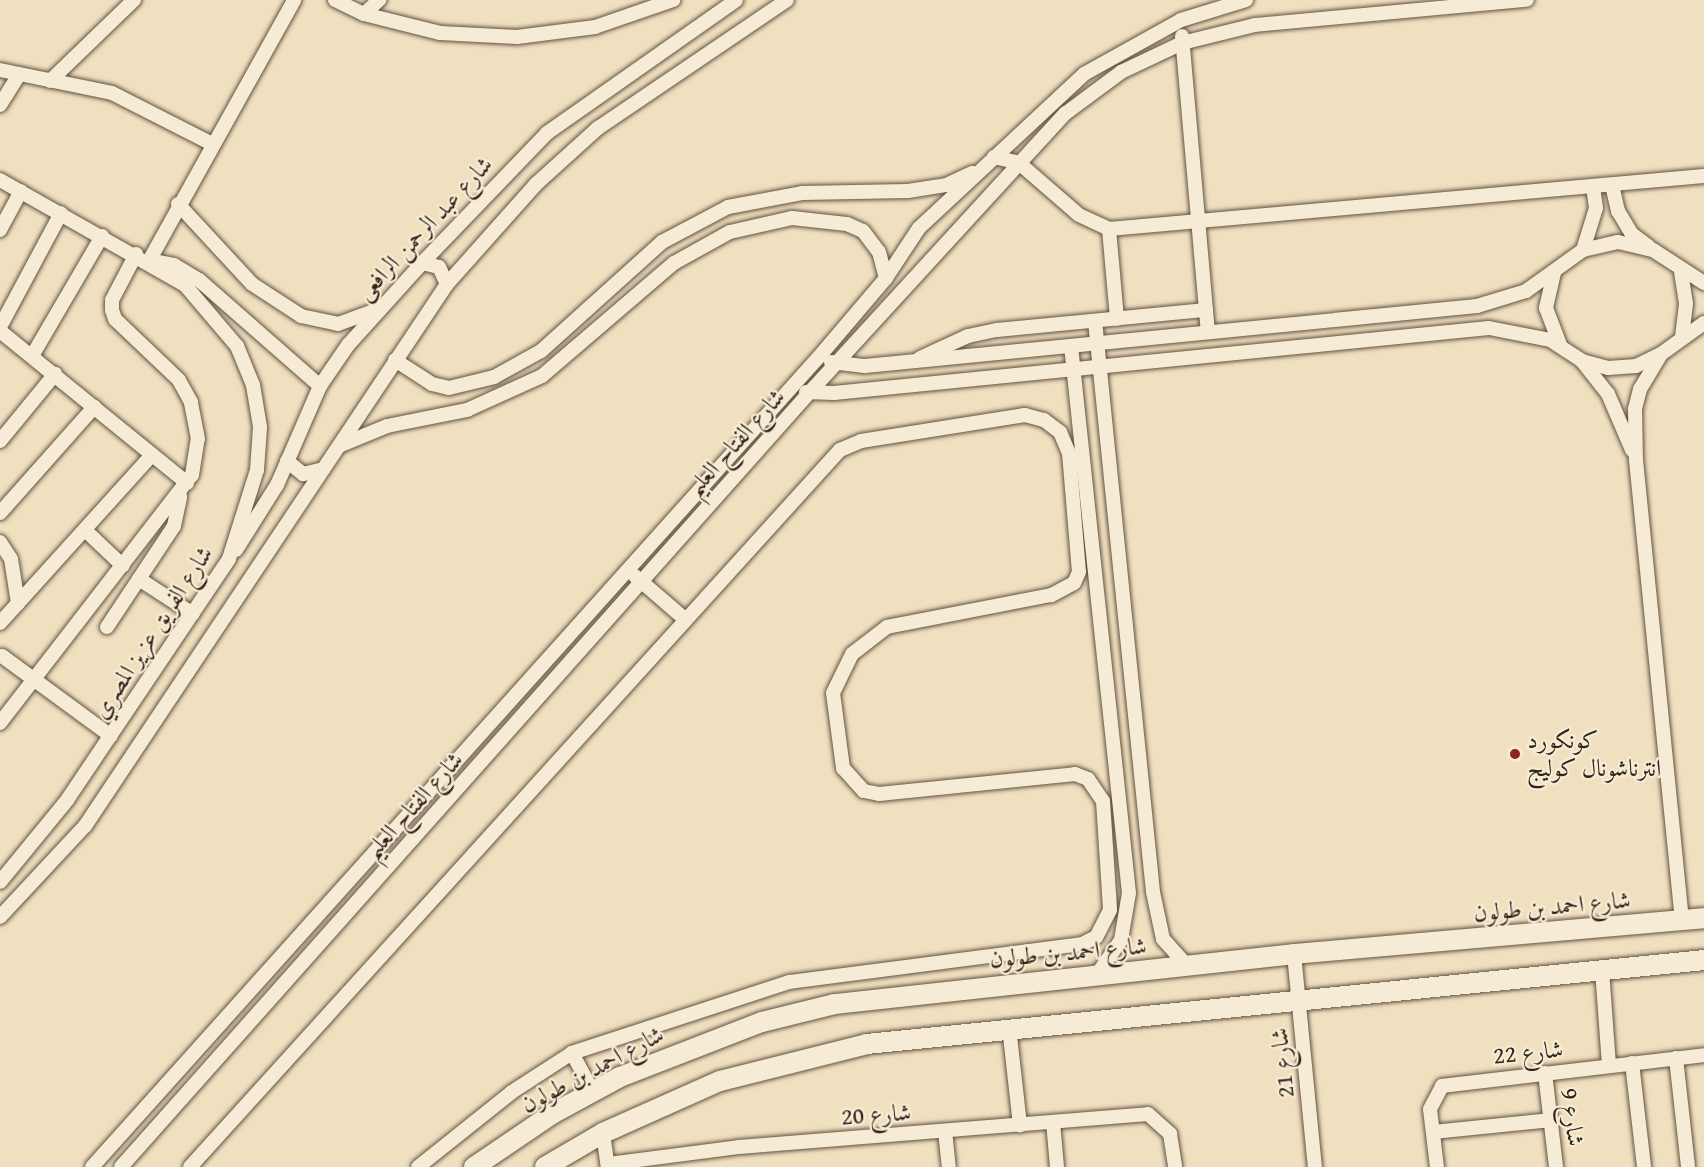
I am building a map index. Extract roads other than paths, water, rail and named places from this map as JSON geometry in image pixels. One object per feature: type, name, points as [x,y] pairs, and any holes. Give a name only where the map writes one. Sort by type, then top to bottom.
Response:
[{"type":"street","points":[[113,0],[123,11]]},
{"type":"street","points":[[51,81],[134,0]]},
{"type":"street","points":[[294,0],[178,204],[149,261],[174,265],[199,280],[320,386]]},
{"type":"street","points":[[335,0],[364,14],[440,33],[517,37],[595,27],[673,0]]},
{"type":"street","points":[[364,14],[379,0]]},
{"type":"street","name":"شارع عبد الرحمن الرافعى","points":[[229,559],[265,508],[320,386],[381,308],[547,133],[736,0]]},
{"type":"street","points":[[0,917],[85,826],[447,284],[536,184],[598,128],[787,0]]},
{"type":"street","name":"شارع الفتاح العليم","points":[[94,1166],[818,358],[886,278],[919,228],[1084,74],[1181,20],[1246,0]]},
{"type":"street","name":"شارع الفتاح العليم","points":[[121,1167],[809,393],[1066,113],[1121,72],[1182,43],[1255,25],[1527,0]]},
{"type":"street","points":[[1181,20],[1208,332]]},
{"type":"street","points":[[0,70],[142,104],[212,144]]},
{"type":"street","points":[[0,105],[19,75]]},
{"type":"street","points":[[994,157],[1019,163],[1079,215],[1109,229],[1198,223],[1704,176]]},
{"type":"street","points":[[395,360],[432,384],[449,387],[494,377],[541,351],[662,242],[728,207],[802,194],[908,191],[946,185],[982,168]]},
{"type":"street","name":"شارع الفريق عزيز المصري","points":[[0,180],[149,261],[185,285],[212,312],[237,346],[253,385],[260,427],[257,470],[229,559],[40,838],[0,882]]},
{"type":"street","points":[[1612,185],[1618,211],[1632,234],[1680,272],[1704,283]]},
{"type":"street","points":[[1583,250],[1594,219],[1593,186]]},
{"type":"street","points":[[0,230],[21,191]]},
{"type":"street","points":[[178,204],[252,284],[301,316],[338,324],[381,308]]},
{"type":"street","points":[[0,327],[61,213]]},
{"type":"street","points":[[339,446],[387,426],[467,410],[542,376],[674,263],[730,232],[792,218],[847,224],[863,231],[879,252],[886,278]]},
{"type":"street","points":[[1109,229],[1117,319]]},
{"type":"street","points":[[32,356],[102,236]]},
{"type":"street","points":[[818,358],[837,363],[915,361],[1477,306],[1510,298],[1555,271],[1583,250],[1618,242],[1653,250]]},
{"type":"street","points":[[0,723],[180,497],[198,451],[191,402],[178,380],[115,319],[112,310],[112,300],[136,254]]},
{"type":"street","points":[[422,263],[440,267],[447,284]]},
{"type":"street","points":[[1555,271],[1546,308],[1560,344]]},
{"type":"street","points":[[1680,272],[1686,304],[1682,336]]},
{"type":"street","points":[[915,361],[968,336],[1206,310]]},
{"type":"street","points":[[1095,321],[1153,892],[1163,939],[1187,966]]},
{"type":"street","points":[[1582,361],[1608,368],[1636,366],[1661,354],[1682,336],[1704,323]]},
{"type":"street","points":[[793,385],[809,393],[1489,328],[1523,332],[1560,344],[1582,361],[1608,394],[1636,460]]},
{"type":"street","points":[[0,332],[55,374],[187,483]]},
{"type":"street","points":[[1071,345],[1129,893],[1121,940],[1096,976]]},
{"type":"street","points":[[1661,354],[1644,380],[1635,409],[1636,460],[1682,920]]},
{"type":"street","points":[[0,441],[55,374]]},
{"type":"street","points":[[0,513],[94,407]]},
{"type":"street","points":[[190,1167],[499,832],[825,464],[850,444],[1025,415],[1044,420],[1060,432],[1069,453],[1079,572],[1074,583],[1051,595],[908,620],[868,639],[841,673],[833,693],[840,747],[848,778],[864,791],[879,794],[1076,774],[1088,779],[1103,801],[1110,910],[1096,937],[1082,944],[789,982],[572,1053],[512,1092],[418,1167]]},
{"type":"street","points":[[0,623],[152,455]]},
{"type":"street","points":[[287,462],[303,474],[323,469]]},
{"type":"street","points":[[106,627],[174,526],[180,497]]},
{"type":"street","points":[[85,530],[123,566]]},
{"type":"street","points":[[0,542],[11,559],[18,603]]},
{"type":"street","points":[[629,570],[686,620]]},
{"type":"street","points":[[139,579],[193,614]]},
{"type":"street","points":[[2,656],[111,736]]},
{"type":"street","name":"شارع احمد بن طولون","points":[[474,1167],[593,1092],[690,1047],[835,1004],[1294,954],[1704,918]]},
{"type":"street","name":"شارع 21","points":[[1294,954],[1315,1167]]},
{"type":"street","points":[[545,1167],[603,1133],[720,1082],[790,1060],[867,1044],[1009,1027],[1704,960]]},
{"type":"street","points":[[1602,970],[1609,1065]]},
{"type":"street","points":[[1009,1027],[1020,1125]]},
{"type":"street","points":[[572,1053],[593,1092]]},
{"type":"street","name":"شارع 22","points":[[1437,1167],[1431,1100],[1442,1086],[1545,1072],[1704,1055]]},
{"type":"street","points":[[1676,1058],[1688,1167]]},
{"type":"street","points":[[1632,1063],[1644,1167]]},
{"type":"street","name":"شارع 9","points":[[1545,1072],[1557,1167]]},
{"type":"street","name":"شارع 20","points":[[608,1165],[740,1147],[1148,1114],[1170,1134],[1170,1167]]},
{"type":"street","points":[[1433,1132],[1551,1120]]},
{"type":"street","points":[[1053,1122],[1057,1167]]},
{"type":"street","points":[[945,1131],[949,1167]]},
{"type":"street","points":[[603,1133],[608,1165]]},
{"type":"place","name":"كونكورد انترناشونال كوليج","points":[[1515,754]]}]
